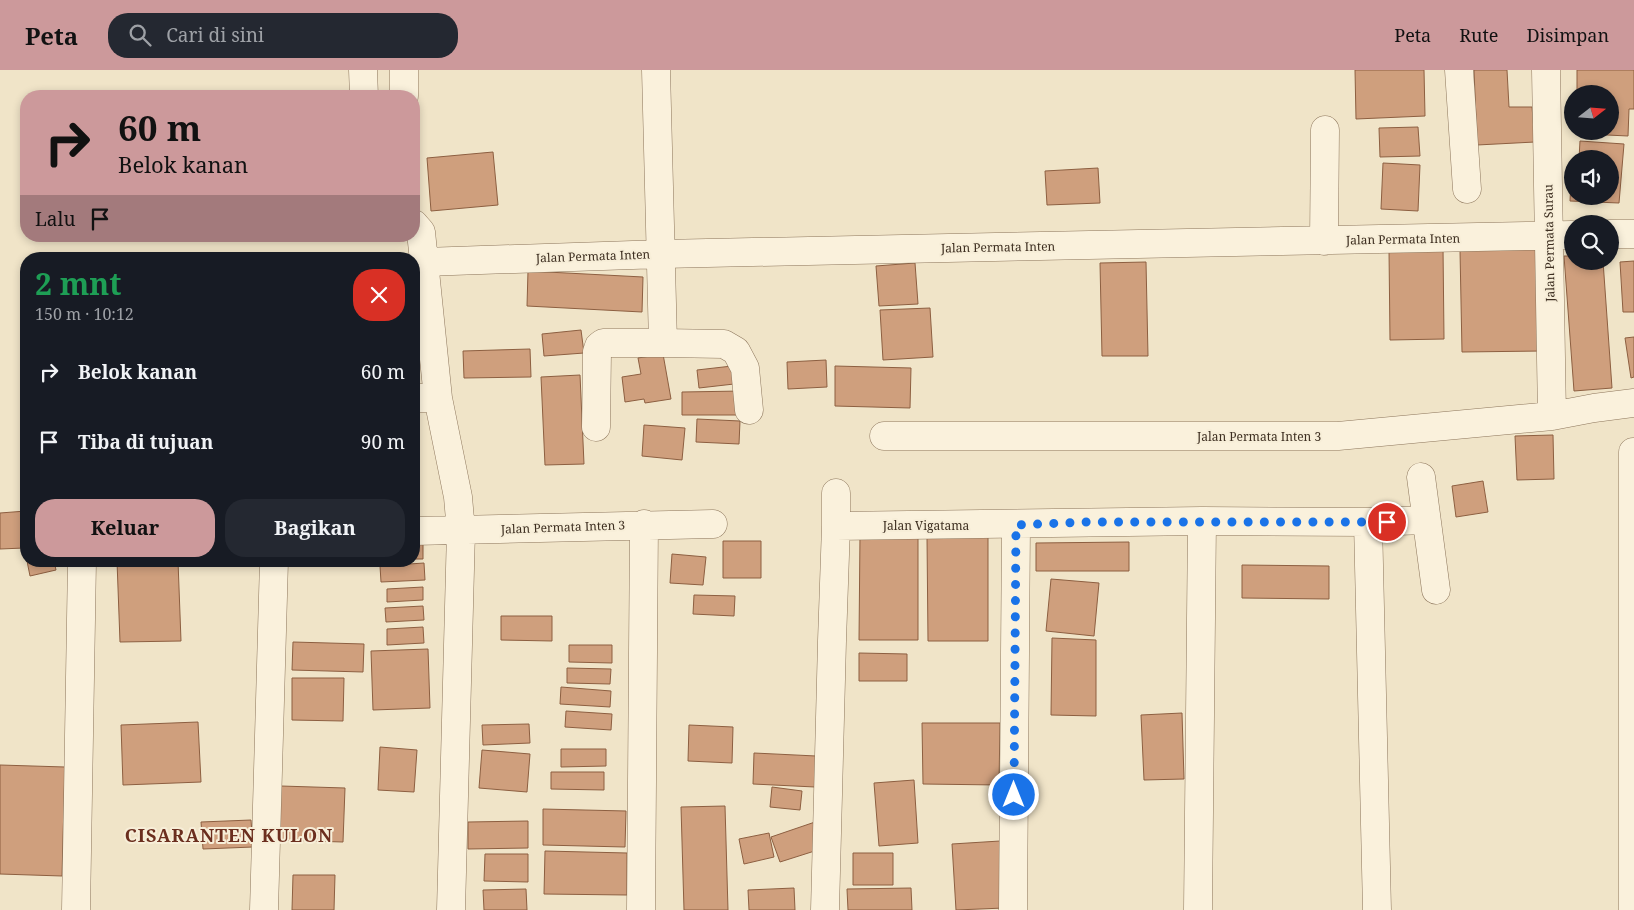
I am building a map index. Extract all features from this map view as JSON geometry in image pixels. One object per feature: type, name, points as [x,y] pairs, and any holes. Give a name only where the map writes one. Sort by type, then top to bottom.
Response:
[{"type":"street","points":[[363,70],[364,90]]},
{"type":"street","points":[[404,70],[404,90]]},
{"type":"street","points":[[656,70],[663,343]]},
{"type":"street","points":[[1459,70],[1466,189]]},
{"type":"street","name":"Jalan Permata Surau","points":[[1546,70],[1561,235],[1552,416]]},
{"type":"street","points":[[1324,130],[1324,241]]},
{"type":"street","points":[[420,231],[429,302],[426,398],[458,497],[461,531],[451,910]]},
{"type":"street","points":[[1619,234],[1634,234]]},
{"type":"street","name":"Jalan Permata Inten","points":[[424,262],[662,254],[1561,235]]},
{"type":"street","points":[[596,427],[597,352],[599,346],[603,343],[724,344],[736,351],[745,368],[749,410]]},
{"type":"street","name":"Jalan Permata Inten 3","points":[[884,436],[1338,436],[1552,416],[1633,403]]},
{"type":"street","points":[[1633,452],[1633,910]]},
{"type":"street","points":[[1422,477],[1436,590]]},
{"type":"street","points":[[825,910],[836,493]]},
{"type":"street","name":"Jalan Vigatama","points":[[836,526],[1426,520]]},
{"type":"street","points":[[1198,910],[1202,521]]},
{"type":"street","points":[[1368,522],[1377,910]]},
{"type":"street","points":[[641,910],[644,524]]},
{"type":"street","name":"Jalan Permata Inten 3","points":[[420,531],[644,524],[713,524]]},
{"type":"street","points":[[1013,910],[1016,525]]},
{"type":"street","points":[[76,910],[82,567]]},
{"type":"street","points":[[264,910],[274,567]]},
{"type":"building","points":[[1355,70],[1424,70],[1425,116],[1356,119]]},
{"type":"building","points":[[1474,70],[1507,70],[1509,107],[1532,107],[1535,142],[1477,145]]},
{"type":"building","points":[[1577,70],[1634,70],[1634,109],[1629,109],[1628,136],[1619,136],[1619,85],[1577,85]]},
{"type":"building","points":[[1418,127],[1420,156],[1380,157],[1379,128]]},
{"type":"building","points":[[1580,141],[1624,144],[1619,203],[1619,150],[1580,150]]},
{"type":"building","points":[[493,152],[498,205],[431,211],[427,158]]},
{"type":"building","points":[[1383,163],[1420,165],[1418,211],[1381,209]]},
{"type":"building","points":[[1098,168],[1100,203],[1047,205],[1045,171]]},
{"type":"building","points":[[1443,246],[1444,339],[1390,340],[1389,249]]},
{"type":"building","points":[[1537,249],[1542,351],[1462,352],[1460,250]]},
{"type":"building","points":[[1634,261],[1634,312],[1623,312],[1620,262]]},
{"type":"building","points":[[1146,262],[1148,356],[1102,356],[1100,263]]},
{"type":"building","points":[[915,263],[918,304],[879,306],[876,266]]},
{"type":"building","points":[[1565,270],[1604,270],[1612,388],[1574,391]]},
{"type":"building","points":[[528,271],[643,277],[642,312],[527,306]]},
{"type":"building","points":[[930,308],[933,357],[883,360],[880,310]]},
{"type":"building","points":[[581,330],[584,353],[544,356],[542,334]]},
{"type":"building","points":[[1634,337],[1634,377],[1631,378],[1625,338]]},
{"type":"building","points":[[530,349],[531,377],[464,378],[463,351]]},
{"type":"building","points":[[663,354],[671,399],[645,403],[644,399],[625,402],[622,377],[641,374],[638,358]]},
{"type":"building","points":[[826,360],[827,387],[788,389],[787,362]]},
{"type":"building","points":[[732,366],[734,384],[699,388],[697,370]]},
{"type":"building","points":[[835,366],[911,368],[910,408],[835,406]]},
{"type":"building","points":[[580,375],[584,464],[545,465],[541,377]]},
{"type":"building","points":[[742,391],[742,415],[682,415],[682,392]]},
{"type":"building","points":[[697,419],[740,421],[739,444],[696,442]]},
{"type":"building","points":[[644,425],[685,428],[682,460],[642,456]]},
{"type":"building","points":[[1553,435],[1554,479],[1517,480],[1515,436]]},
{"type":"building","points":[[1483,481],[1488,512],[1456,517],[1452,486]]},
{"type":"building","points":[[20,511],[20,548],[0,549],[0,513]]},
{"type":"building","points":[[860,535],[918,535],[918,640],[859,640]]},
{"type":"building","points":[[927,537],[988,537],[988,641],[928,641]]},
{"type":"building","points":[[420,541],[423,541],[423,559],[420,559]]},
{"type":"building","points":[[723,541],[761,541],[761,578],[723,578]]},
{"type":"building","points":[[1129,542],[1129,571],[1036,571],[1036,543]]},
{"type":"building","points":[[672,554],[706,557],[703,585],[670,583]]},
{"type":"building","points":[[420,563],[424,563],[425,580],[381,582],[380,567],[420,567]]},
{"type":"building","points":[[1242,565],[1329,566],[1329,599],[1242,598]]},
{"type":"building","points":[[28,567],[55,567],[56,570],[30,576]]},
{"type":"building","points":[[117,567],[178,567],[181,641],[120,642]]},
{"type":"building","points":[[1051,579],[1099,583],[1094,636],[1046,631]]},
{"type":"building","points":[[423,587],[423,600],[387,602],[387,589]]},
{"type":"building","points":[[694,595],[735,596],[734,616],[693,614]]},
{"type":"building","points":[[423,606],[424,620],[386,622],[385,608]]},
{"type":"building","points":[[501,616],[552,616],[552,641],[501,640]]},
{"type":"building","points":[[423,627],[424,643],[387,645],[387,629]]},
{"type":"building","points":[[1052,638],[1096,640],[1096,716],[1051,715]]},
{"type":"building","points":[[293,642],[364,644],[363,672],[292,670]]},
{"type":"building","points":[[569,645],[612,645],[612,663],[569,662]]},
{"type":"building","points":[[428,649],[430,708],[373,710],[371,651]]},
{"type":"building","points":[[859,653],[907,654],[907,681],[859,681]]},
{"type":"building","points":[[567,668],[611,669],[610,684],[567,683]]},
{"type":"building","points":[[292,678],[344,678],[343,721],[292,720]]},
{"type":"building","points":[[561,687],[611,691],[610,707],[560,704]]},
{"type":"building","points":[[566,711],[612,714],[611,730],[565,727]]},
{"type":"building","points":[[1182,713],[1184,779],[1144,780],[1141,715]]},
{"type":"building","points":[[198,722],[201,782],[123,785],[121,725]]},
{"type":"building","points":[[922,723],[1000,723],[999,785],[923,784]]},
{"type":"building","points":[[529,724],[530,743],[483,745],[482,725]]},
{"type":"building","points":[[689,725],[733,727],[732,763],[688,761]]},
{"type":"building","points":[[380,747],[417,750],[414,792],[378,790]]},
{"type":"building","points":[[561,749],[606,749],[606,766],[561,767]]},
{"type":"building","points":[[482,750],[530,754],[527,792],[479,788]]},
{"type":"building","points":[[754,753],[816,756],[815,787],[753,784]]},
{"type":"building","points":[[0,765],[65,767],[62,876],[0,874]]},
{"type":"building","points":[[551,772],[604,772],[604,790],[551,789]]},
{"type":"building","points":[[914,780],[918,843],[879,846],[874,783]]},
{"type":"building","points":[[281,786],[345,788],[343,842],[279,840]]},
{"type":"building","points":[[772,787],[802,791],[800,810],[770,807]]},
{"type":"building","points":[[725,806],[728,910],[684,910],[681,807]]},
{"type":"building","points":[[543,809],[626,811],[625,847],[543,845]]},
{"type":"building","points":[[251,820],[253,847],[203,849],[201,822]]},
{"type":"building","points":[[528,821],[528,848],[468,849],[468,822]]},
{"type":"building","points":[[815,822],[824,848],[780,862],[771,837]]},
{"type":"building","points":[[769,833],[774,857],[744,864],[739,839]]},
{"type":"building","points":[[1000,841],[1004,908],[956,910],[952,844]]},
{"type":"building","points":[[545,851],[627,853],[627,895],[544,894]]},
{"type":"building","points":[[853,853],[893,853],[893,885],[853,885]]},
{"type":"building","points":[[485,854],[528,854],[528,882],[484,881]]},
{"type":"building","points":[[293,875],[335,875],[334,910],[292,910]]},
{"type":"building","points":[[794,888],[795,910],[749,910],[748,890]]},
{"type":"building","points":[[911,888],[912,910],[848,910],[847,889]]},
{"type":"building","points":[[526,889],[527,910],[484,910],[483,890]]},
{"type":"district","name":"CISARANTEN KULON","points":[[229,835]]},
{"type":"route","points":[[1014,795],[1016,525],[1202,521],[1387,522]]}]
